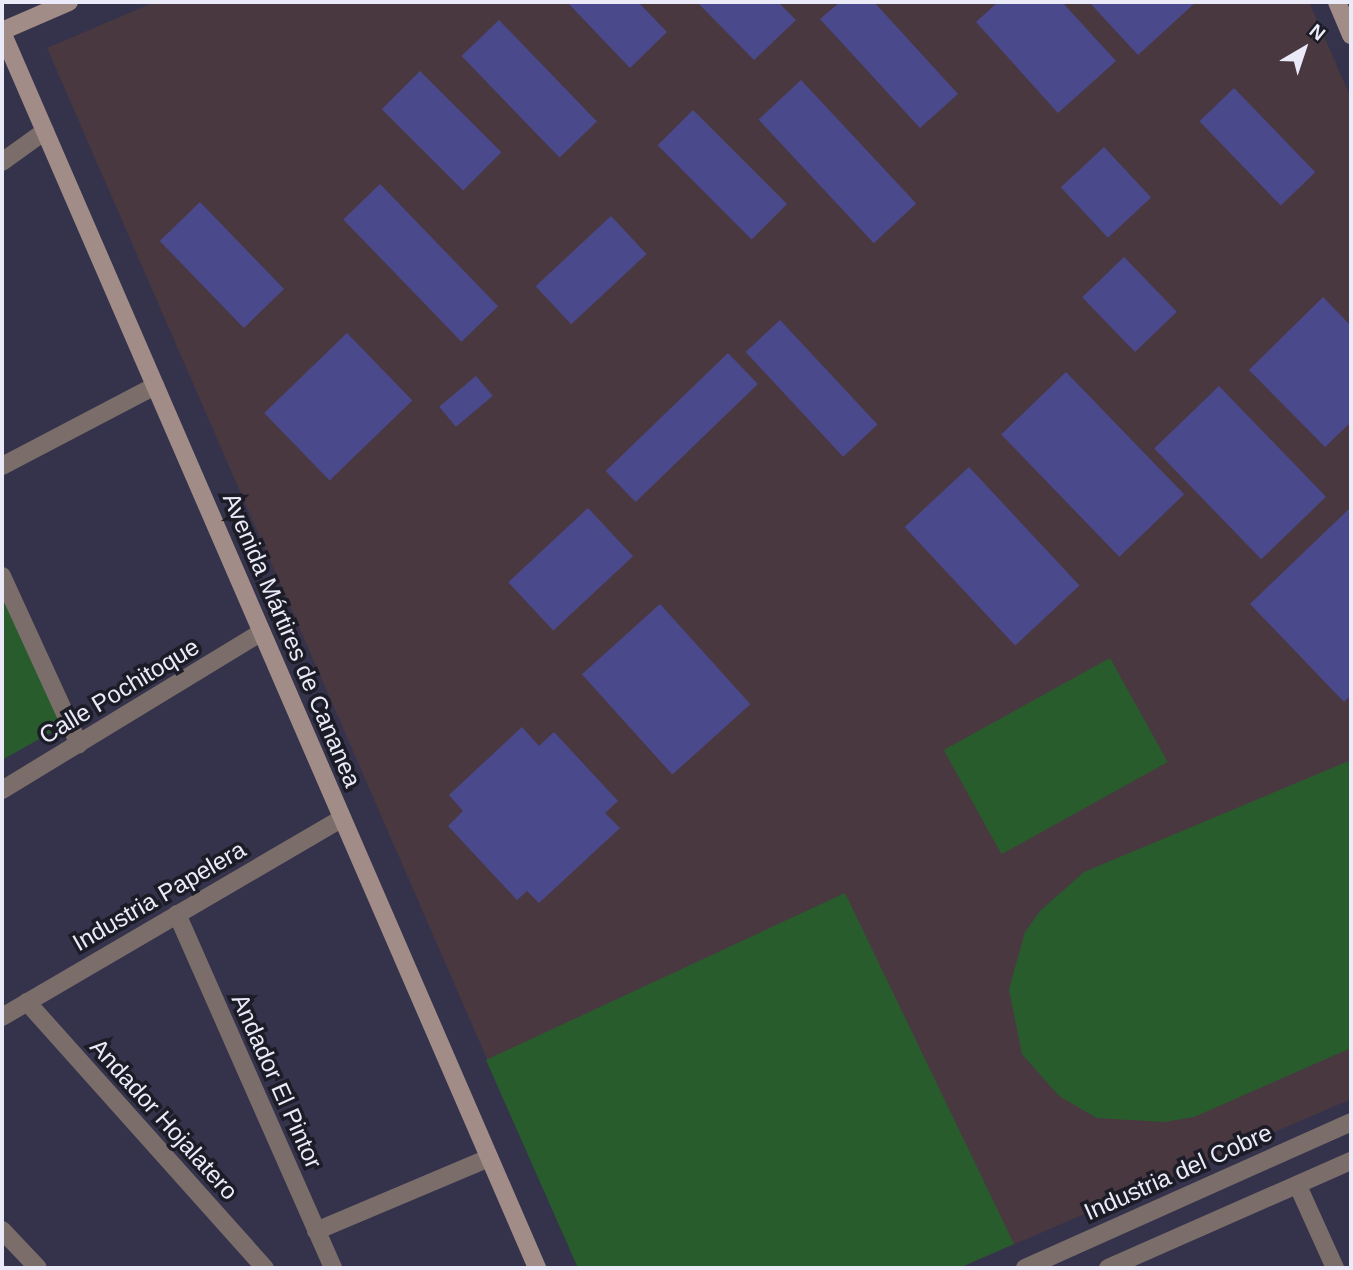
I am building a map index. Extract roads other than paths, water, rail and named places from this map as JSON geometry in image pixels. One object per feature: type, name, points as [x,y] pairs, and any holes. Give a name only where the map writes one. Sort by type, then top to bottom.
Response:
[{"type":"street","points":[[2,31],[69,2]]},
{"type":"street","points":[[1343,8],[1351,35]]},
{"type":"street","name":"Avenida Mártires de Cananea","points":[[2,31],[537,1268]]},
{"type":"street","points":[[2,162],[45,131]]},
{"type":"street","points":[[2,466],[155,386]]},
{"type":"street","points":[[2,576],[79,744]]},
{"type":"street","name":"Calle Pochitoque","points":[[2,790],[262,632]]},
{"type":"street","name":"Industria Papelera","points":[[2,1017],[342,818]]},
{"type":"street","name":"Andador El Pintor","points":[[177,914],[333,1268]]},
{"type":"street","name":"Andador Hojalatero","points":[[27,1002],[260,1266]]},
{"type":"street","name":"Industria del Cobre","points":[[1025,1268],[1351,1122]]},
{"type":"street","points":[[317,1231],[489,1158]]},
{"type":"street","points":[[1108,1268],[1145,1261],[1351,1161]]},
{"type":"street","points":[[1298,1186],[1335,1268]]},
{"type":"street","points":[[2,1230],[38,1268]]}]
